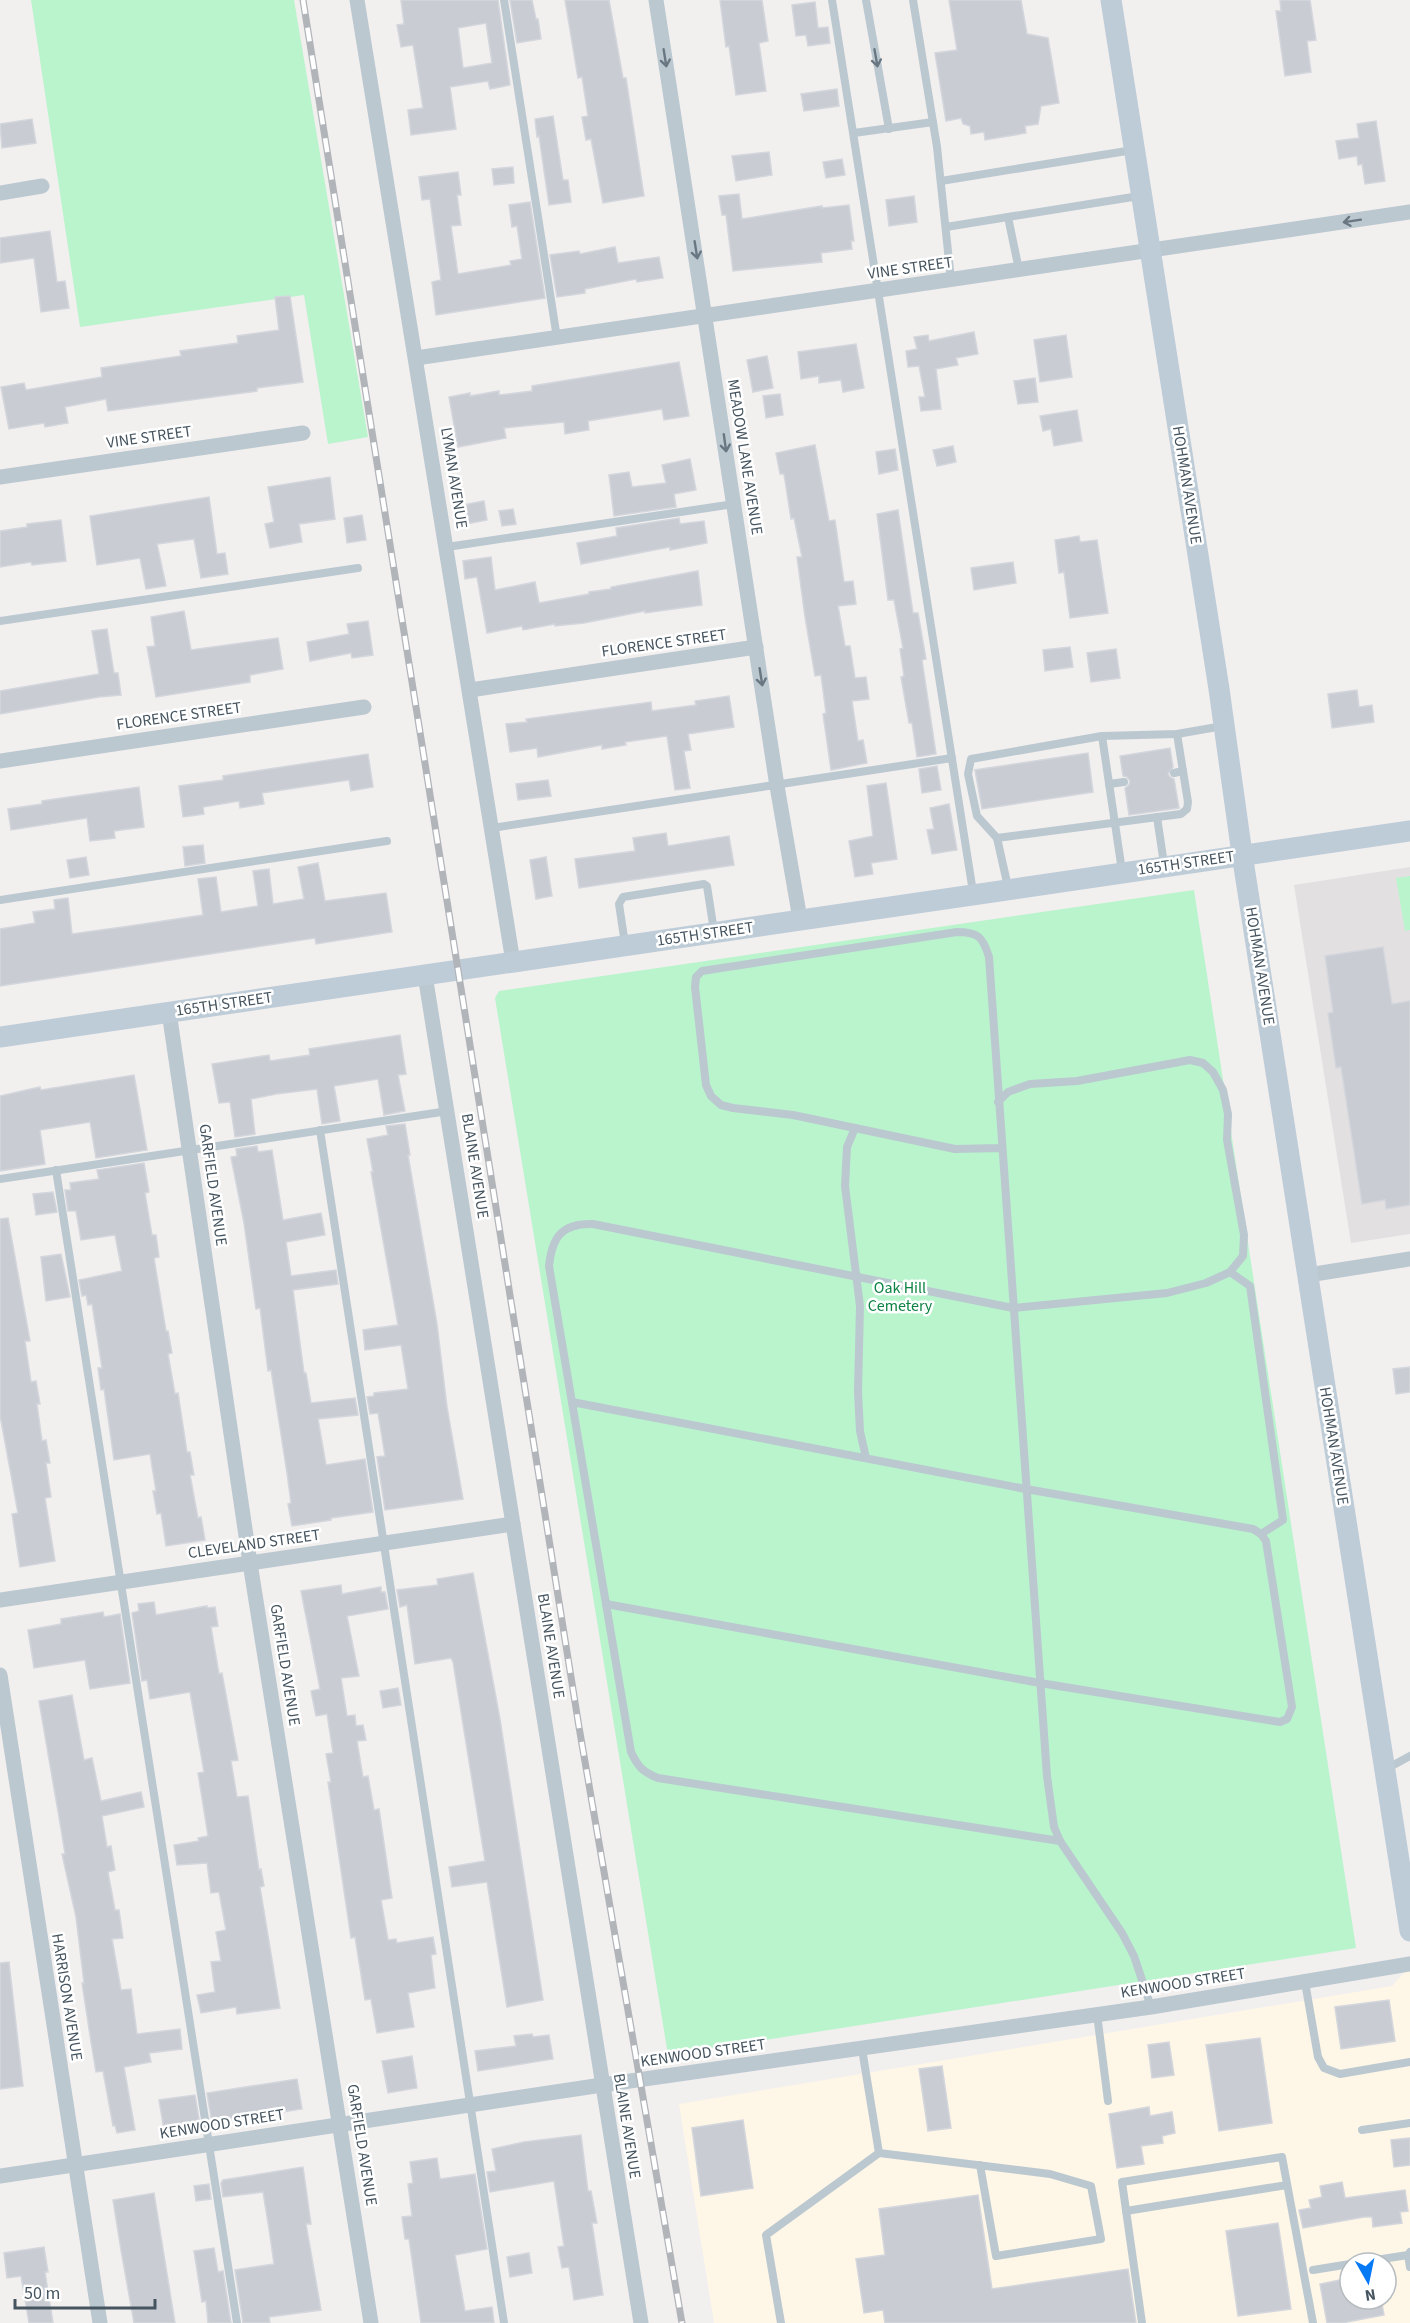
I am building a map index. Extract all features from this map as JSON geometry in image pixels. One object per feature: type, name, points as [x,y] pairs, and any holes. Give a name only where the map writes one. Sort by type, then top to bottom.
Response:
[{"type":"main road","name":"HOHMAN AVENUE","points":[[1111,0],[1384,1771],[1410,1926]]},
{"type":"main road","name":"165TH STREET","points":[[0,1037],[1410,831]]},
{"type":"street","name":"LYMAN AVENUE","points":[[357,0],[513,962]]},
{"type":"street","name":"MEADOW LANE AVENUE","points":[[656,0],[777,786],[800,919]]},
{"type":"street","points":[[0,193],[42,186]]},
{"type":"street","name":"VINE STREET","points":[[416,358],[1410,212]]},
{"type":"street","name":"VINE STREET","points":[[0,477],[303,433]]},
{"type":"street","name":"FLORENCE STREET","points":[[470,690],[756,647]]},
{"type":"street","name":"FLORENCE STREET","points":[[0,760],[364,707]]},
{"type":"street","name":"BLAINE AVENUE","points":[[425,975],[641,2323]]},
{"type":"street","name":"GARFIELD AVENUE","points":[[169,1012],[250,1563],[371,2323]]},
{"type":"street","points":[[1308,1275],[1410,1259]]},
{"type":"street","name":"CLEVELAND STREET","points":[[0,1600],[513,1524]]},
{"type":"street","name":"HARRISON AVENUE","points":[[0,1676],[100,2323]]},
{"type":"street","name":"KENWOOD STREET","points":[[0,2176],[471,2104],[1151,2007],[1410,1964]]},
{"type":"lane","points":[[504,0],[557,338]]},
{"type":"lane","points":[[832,0],[973,894]]},
{"type":"lane","points":[[866,0],[889,129]]},
{"type":"lane","points":[[913,0],[933,122],[951,280]]},
{"type":"lane","points":[[854,133],[933,122]]},
{"type":"lane","points":[[941,181],[1134,149]]},
{"type":"lane","points":[[946,227],[1142,196]]},
{"type":"lane","points":[[1008,217],[1019,270]]},
{"type":"lane","points":[[447,547],[734,504]]},
{"type":"lane","points":[[0,621],[357,568]]},
{"type":"lane","points":[[1009,889],[997,838],[977,816],[968,774],[971,759],[1102,736],[1177,734],[1224,726]]},
{"type":"lane","points":[[997,838],[1181,814],[1187,809],[1177,734]]},
{"type":"lane","points":[[1102,736],[1122,872]]},
{"type":"lane","points":[[492,828],[952,758]]},
{"type":"lane","points":[[1174,773],[1183,771]]},
{"type":"lane","points":[[1109,784],[1124,782]]},
{"type":"lane","points":[[1157,817],[1164,866]]},
{"type":"lane","points":[[0,900],[387,842]]},
{"type":"lane","points":[[625,946],[619,904],[623,897],[704,884],[708,886],[714,932]]},
{"type":"lane","points":[[1001,1149],[955,1149],[792,1115],[721,1105],[711,1096],[706,1085],[695,987],[696,977],[702,970],[957,932],[970,932],[979,936],[985,945],[989,957],[1040,1683],[1047,1776],[1054,1827],[1060,1841],[1122,1933],[1134,1956],[1151,2007]]},
{"type":"lane","points":[[998,1102],[1008,1092],[1030,1084],[1077,1081],[1190,1060],[1203,1063],[1213,1072],[1223,1090],[1228,1114],[1227,1140],[1244,1235],[1243,1256],[1230,1272],[1206,1283],[1167,1293],[1013,1308],[593,1224],[581,1224],[557,1236],[551,1248],[549,1266],[631,1752],[638,1766],[646,1773],[658,1778],[1060,1841]]},
{"type":"lane","points":[[0,1179],[448,1111]]},
{"type":"lane","points":[[855,1128],[847,1147],[845,1186],[860,1306],[858,1392],[860,1431],[866,1458]]},
{"type":"lane","points":[[320,1130],[504,2323]]},
{"type":"lane","points":[[56,1170],[237,2323]]},
{"type":"lane","points":[[1230,1272],[1251,1286],[1283,1520],[1261,1534]]},
{"type":"lane","points":[[572,1402],[1026,1489],[1253,1529],[1266,1541],[1292,1707],[1287,1719],[1280,1722],[1040,1683],[606,1604]]},
{"type":"lane","points":[[1384,1771],[1410,1756]]},
{"type":"lane","points":[[1305,1982],[1318,2057],[1324,2068],[1340,2074],[1410,2062]]},
{"type":"lane","points":[[1097,2014],[1108,2101]]},
{"type":"lane","points":[[862,2049],[879,2153]]},
{"type":"lane","points":[[1362,2130],[1410,2123]]},
{"type":"lane","points":[[781,2323],[766,2235],[879,2153],[980,2165],[1050,2174],[1091,2186],[1101,2239],[996,2256],[980,2165]]},
{"type":"lane","points":[[1142,2323],[1122,2182],[1282,2157],[1312,2323]]},
{"type":"lane","points":[[1126,2211],[1287,2185]]},
{"type":"lane","points":[[1409,2254],[1410,2267]]},
{"type":"lane","points":[[1313,2270],[1338,2266]]},
{"type":"shaded area","points":[[1410,867],[1410,1234],[1351,1243],[1294,885]]},
{"type":"shaded area","points":[[1410,1966],[1410,2323],[714,2323],[679,2104],[1392,1986]]},
{"type":"green space","points":[[31,0],[294,0],[368,437],[328,444],[304,295],[80,327]]},
{"type":"green space","points":[[1410,876],[1410,930],[1405,931],[1396,878]]},
{"type":"green space","name":"Oak Hill Cemetery","points":[[1194,890],[1356,1948],[668,2055],[495,998],[499,991]]},
{"type":"building","points":[[401,0],[498,0],[510,85],[490,89],[488,81],[450,87],[456,129],[411,135],[408,110],[423,108],[413,45],[401,47],[397,25],[404,24]],"holes":[[[486,23],[492,63],[463,68],[458,28]]]},
{"type":"building","points":[[510,0],[532,0],[541,39],[517,43]]},
{"type":"building","points":[[565,0],[609,0],[623,78],[626,78],[644,196],[603,203],[591,139],[586,140],[582,117],[588,116],[582,77],[578,78]]},
{"type":"building","points":[[720,0],[762,0],[768,41],[759,43],[766,91],[736,95],[729,46],[726,47]]},
{"type":"building","points":[[949,0],[1021,0],[1027,34],[1048,38],[1059,103],[1041,106],[1038,124],[1025,126],[1026,133],[985,140],[984,132],[971,134],[970,126],[963,124],[961,118],[946,121],[935,53],[957,50]]},
{"type":"building","points":[[1280,0],[1310,0],[1316,40],[1307,41],[1311,72],[1285,76],[1276,11],[1281,11]]},
{"type":"building","points":[[815,2],[818,28],[828,27],[830,43],[808,46],[806,35],[796,36],[792,5]]},
{"type":"building","points":[[837,89],[839,106],[804,111],[801,94]]},
{"type":"building","points":[[553,116],[563,180],[568,180],[571,202],[549,205],[535,119]]},
{"type":"building","points":[[32,119],[36,143],[2,148],[0,124]]},
{"type":"building","points":[[1376,121],[1385,181],[1365,184],[1362,164],[1358,165],[1357,156],[1339,159],[1336,141],[1359,138],[1357,124]]},
{"type":"building","points":[[769,152],[772,175],[736,181],[732,156]]},
{"type":"building","points":[[842,159],[845,175],[826,178],[823,162]]},
{"type":"building","points":[[513,167],[514,183],[494,185],[492,169]]},
{"type":"building","points":[[458,172],[461,195],[457,195],[461,225],[451,226],[458,274],[511,265],[510,261],[522,259],[517,226],[512,227],[509,205],[530,202],[545,298],[436,315],[432,282],[441,280],[430,199],[422,200],[419,177]]},
{"type":"building","points":[[739,194],[742,219],[822,206],[822,208],[849,205],[854,241],[851,241],[852,249],[821,253],[822,262],[733,271],[726,215],[722,215],[719,196]]},
{"type":"building","points":[[914,196],[917,222],[889,226],[886,200]]},
{"type":"building","points":[[50,231],[57,282],[65,281],[69,308],[41,312],[34,258],[0,263],[0,238]]},
{"type":"building","points":[[615,247],[618,263],[659,257],[663,278],[637,282],[636,279],[585,289],[585,293],[557,297],[550,255],[579,251],[580,254]]},
{"type":"building","points":[[290,296],[303,382],[257,388],[257,391],[108,411],[106,399],[65,407],[68,423],[45,427],[44,423],[9,429],[1,387],[24,383],[26,390],[102,377],[101,368],[181,356],[180,351],[238,343],[237,336],[279,330],[275,297]]},
{"type":"building","points":[[974,332],[978,354],[956,358],[958,365],[936,369],[941,409],[921,411],[919,397],[925,397],[919,366],[908,367],[906,351],[917,349],[914,337],[928,335],[929,341]]},
{"type":"building","points":[[1066,335],[1072,377],[1040,382],[1034,340]]},
{"type":"building","points":[[856,344],[864,388],[843,392],[841,380],[819,383],[819,376],[801,379],[798,352]]},
{"type":"building","points":[[767,356],[773,388],[753,392],[747,360]]},
{"type":"building","points":[[679,362],[689,416],[664,420],[662,409],[588,421],[589,430],[565,434],[564,422],[504,428],[506,438],[458,447],[449,397],[470,393],[470,396],[499,391],[499,395],[532,391],[532,386]]},
{"type":"building","points":[[1035,378],[1038,402],[1018,404],[1014,381]]},
{"type":"building","points":[[780,394],[783,415],[766,418],[763,396]]},
{"type":"building","points":[[1077,410],[1082,441],[1054,446],[1051,429],[1043,431],[1040,416]]},
{"type":"building","points":[[815,445],[829,521],[835,520],[844,582],[853,581],[856,604],[838,606],[845,646],[850,646],[855,678],[866,677],[869,699],[852,701],[858,741],[863,740],[867,763],[831,770],[823,714],[826,713],[821,675],[815,676],[805,617],[797,557],[802,557],[794,518],[791,519],[784,474],[780,474],[776,453]]},
{"type":"building","points":[[953,446],[956,462],[937,466],[933,450]]},
{"type":"building","points":[[895,449],[898,470],[879,474],[876,452]]},
{"type":"building","points":[[690,459],[696,490],[674,494],[676,507],[614,516],[609,475],[629,472],[632,487],[666,483],[662,465]]},
{"type":"building","points":[[330,477],[335,519],[299,524],[302,542],[270,548],[265,524],[274,522],[268,487]]},
{"type":"building","points":[[209,497],[217,554],[225,553],[228,574],[201,578],[194,539],[157,544],[166,586],[146,589],[140,558],[97,565],[90,516]]},
{"type":"building","points":[[484,501],[487,520],[466,524],[463,505]]},
{"type":"building","points":[[513,509],[516,524],[502,526],[499,511]]},
{"type":"building","points":[[898,510],[913,613],[918,613],[926,659],[922,660],[936,754],[917,757],[901,677],[904,676],[900,649],[903,648],[894,600],[888,600],[877,514]]},
{"type":"building","points":[[362,515],[366,540],[347,543],[344,518]]},
{"type":"building","points":[[679,518],[680,524],[704,521],[707,543],[670,550],[670,547],[581,564],[577,543],[617,536],[616,528]]},
{"type":"building","points":[[61,520],[66,561],[32,565],[31,562],[0,567],[0,531],[27,527],[27,524]]},
{"type":"building","points":[[1079,536],[1080,542],[1097,540],[1108,613],[1070,618],[1064,572],[1059,573],[1055,540]]},
{"type":"building","points":[[491,557],[495,590],[535,582],[539,603],[698,571],[702,605],[645,613],[645,611],[584,623],[555,626],[555,624],[523,630],[522,626],[487,633],[477,577],[465,579],[463,561]]},
{"type":"building","points":[[1013,562],[1016,583],[974,590],[971,568]]},
{"type":"building","points":[[184,611],[191,650],[278,638],[283,669],[250,675],[250,682],[156,697],[147,647],[155,646],[151,617]]},
{"type":"building","points":[[368,621],[373,655],[352,658],[351,653],[310,661],[307,642],[349,634],[347,624]]},
{"type":"building","points":[[107,629],[114,673],[118,673],[121,695],[0,714],[0,691],[99,674],[92,631]]},
{"type":"building","points":[[1070,647],[1073,667],[1045,671],[1043,650]]},
{"type":"building","points":[[1116,649],[1120,678],[1091,682],[1087,653]]},
{"type":"building","points":[[1357,690],[1359,707],[1372,705],[1374,722],[1332,728],[1328,694]]},
{"type":"building","points":[[729,696],[734,727],[688,734],[691,750],[684,751],[690,788],[675,790],[667,736],[625,742],[626,745],[602,749],[602,745],[538,757],[537,748],[510,752],[506,724],[527,722],[526,719],[651,702],[652,711],[696,705],[695,701]]},
{"type":"building","points":[[1170,748],[1173,767],[1168,774],[1174,779],[1179,808],[1129,815],[1125,788],[1130,781],[1123,776],[1120,756]]},
{"type":"building","points":[[1088,753],[1093,792],[982,809],[975,770]]},
{"type":"building","points":[[368,754],[373,787],[351,791],[349,780],[262,793],[264,804],[240,808],[239,801],[203,807],[204,814],[183,817],[179,786],[223,780],[223,776]]},
{"type":"building","points":[[937,766],[941,790],[922,793],[919,769]]},
{"type":"building","points":[[548,780],[551,796],[518,800],[516,784]]},
{"type":"building","points":[[886,783],[897,859],[871,863],[873,874],[855,877],[849,841],[873,836],[867,786]]},
{"type":"building","points":[[139,787],[144,827],[114,831],[115,838],[90,841],[87,818],[11,830],[8,809],[42,804],[42,801]]},
{"type":"building","points":[[949,804],[957,850],[932,854],[927,830],[934,829],[930,808]]},
{"type":"building","points":[[666,833],[668,846],[729,836],[734,865],[579,888],[575,859],[635,851],[633,838]]},
{"type":"building","points":[[203,845],[205,863],[185,866],[183,847]]},
{"type":"building","points":[[86,857],[89,875],[70,878],[67,860]]},
{"type":"building","points":[[546,857],[552,896],[536,899],[530,860]]},
{"type":"building","points":[[318,863],[325,901],[386,893],[392,932],[316,944],[315,938],[0,986],[0,929],[35,923],[33,912],[55,909],[54,900],[68,898],[72,934],[130,926],[203,915],[198,879],[216,877],[221,912],[258,906],[253,871],[269,869],[273,904],[304,899],[298,867]]},
{"type":"building","points":[[1383,947],[1392,1004],[1410,1001],[1410,1205],[1386,1209],[1385,1200],[1362,1204],[1341,1067],[1336,1068],[1328,1013],[1333,1012],[1325,956]]},
{"type":"building","points":[[400,1035],[406,1074],[398,1075],[405,1111],[384,1115],[378,1079],[334,1086],[340,1121],[322,1124],[317,1089],[276,1094],[251,1099],[255,1134],[235,1137],[230,1102],[219,1103],[212,1064],[269,1055],[270,1061],[310,1055],[309,1049]]},
{"type":"building","points":[[134,1075],[147,1150],[96,1158],[90,1122],[40,1130],[45,1164],[0,1171],[0,1096],[40,1087],[41,1090]]},
{"type":"building","points":[[405,1124],[463,1499],[385,1510],[377,1457],[385,1456],[378,1413],[370,1414],[367,1397],[374,1396],[374,1393],[408,1389],[401,1345],[365,1350],[363,1330],[398,1325],[367,1139],[388,1135],[386,1126]]},
{"type":"building","points":[[257,1146],[258,1152],[272,1150],[283,1220],[321,1213],[325,1235],[286,1242],[291,1276],[336,1270],[338,1284],[293,1290],[304,1373],[306,1373],[311,1403],[355,1398],[358,1415],[318,1419],[326,1465],[365,1459],[373,1512],[292,1526],[288,1504],[291,1503],[287,1473],[271,1370],[268,1371],[260,1308],[256,1309],[244,1223],[231,1157],[237,1156],[236,1149]]},
{"type":"building","points":[[144,1163],[149,1192],[145,1193],[152,1235],[156,1235],[159,1257],[154,1258],[172,1353],[168,1354],[175,1394],[178,1393],[187,1452],[190,1452],[194,1475],[190,1475],[198,1518],[201,1517],[205,1540],[166,1546],[161,1513],[157,1514],[153,1491],[156,1491],[150,1454],[114,1460],[104,1389],[101,1390],[98,1368],[102,1368],[92,1304],[88,1305],[86,1295],[82,1296],[79,1280],[122,1271],[115,1235],[81,1240],[76,1211],[68,1211],[65,1190],[71,1190],[70,1183],[99,1179],[97,1170]]},
{"type":"building","points":[[53,1192],[57,1212],[36,1215],[33,1194]]},
{"type":"building","points":[[8,1218],[30,1341],[25,1341],[31,1382],[36,1381],[42,1441],[46,1440],[50,1463],[46,1463],[51,1497],[45,1498],[55,1561],[20,1567],[12,1514],[18,1513],[0,1415],[0,1219]]},
{"type":"building","points":[[61,1254],[70,1297],[46,1301],[41,1257]]},
{"type":"building","points":[[1410,1367],[1410,1392],[1396,1394],[1393,1369]]},
{"type":"building","points":[[473,1573],[500,1719],[543,2000],[507,2007],[487,1882],[452,1887],[449,1867],[485,1861],[453,1662],[451,1658],[415,1664],[407,1605],[400,1607],[397,1590],[438,1585],[437,1579]]},
{"type":"building","points":[[341,1585],[342,1594],[381,1587],[381,1592],[385,1592],[388,1609],[347,1616],[359,1676],[341,1678],[347,1716],[355,1715],[356,1726],[363,1725],[366,1740],[357,1741],[363,1777],[368,1776],[374,1810],[379,1809],[392,1898],[381,1900],[388,1940],[396,1939],[397,1943],[433,1937],[436,1954],[431,1955],[435,1988],[408,1993],[414,2027],[377,2033],[371,1999],[365,2000],[355,1937],[351,1938],[328,1782],[331,1782],[326,1754],[333,1753],[327,1714],[316,1716],[311,1691],[320,1689],[301,1591]]},
{"type":"building","points":[[154,1602],[156,1615],[207,1606],[207,1608],[215,1607],[218,1626],[211,1627],[238,1760],[231,1761],[237,1797],[248,1796],[259,1870],[261,1869],[264,1886],[260,1887],[280,2008],[237,2014],[236,2007],[201,2013],[197,1995],[215,1992],[211,1962],[221,1961],[216,1932],[226,1930],[219,1892],[211,1893],[207,1863],[177,1865],[174,1845],[199,1841],[198,1838],[208,1836],[198,1773],[204,1772],[190,1692],[150,1699],[147,1680],[142,1681],[132,1613],[139,1611],[138,1604]]},
{"type":"building","points":[[103,1612],[104,1617],[120,1614],[130,1683],[90,1689],[85,1660],[34,1668],[28,1630],[61,1624],[61,1619]]},
{"type":"building","points":[[398,1688],[401,1705],[383,1708],[380,1691]]},
{"type":"building","points":[[72,1695],[84,1760],[92,1758],[101,1801],[141,1792],[144,1807],[102,1816],[107,1847],[111,1846],[115,1870],[108,1872],[115,1910],[119,1910],[123,1938],[112,1939],[121,1990],[131,1989],[137,2034],[180,2029],[182,2049],[149,2053],[151,2062],[124,2067],[135,2130],[117,2133],[115,2125],[113,2126],[103,2071],[96,2072],[82,1983],[84,1983],[76,1917],[62,1854],[65,1854],[39,1701]]},
{"type":"building","points":[[9,1962],[23,2086],[0,2089],[0,1963]]},
{"type":"building","points":[[1389,2000],[1395,2041],[1341,2049],[1335,2007]]},
{"type":"building","points":[[532,2034],[533,2037],[549,2035],[553,2059],[478,2071],[475,2051],[516,2046],[514,2036]]},
{"type":"building","points":[[1260,2038],[1272,2123],[1219,2131],[1206,2045]]},
{"type":"building","points":[[1169,2042],[1174,2075],[1152,2078],[1148,2045]]},
{"type":"building","points":[[412,2056],[417,2088],[388,2093],[382,2061]]},
{"type":"building","points":[[942,2066],[951,2128],[928,2131],[919,2069]]},
{"type":"building","points":[[297,2079],[302,2109],[212,2123],[207,2093]]},
{"type":"building","points":[[195,2095],[200,2125],[164,2130],[159,2100]]},
{"type":"building","points":[[1149,2107],[1150,2116],[1172,2112],[1175,2133],[1162,2136],[1163,2143],[1141,2146],[1144,2164],[1117,2168],[1109,2114]]},
{"type":"building","points":[[743,2120],[753,2188],[701,2196],[692,2128]]},
{"type":"building","points":[[581,2135],[588,2191],[591,2191],[597,2223],[592,2223],[603,2295],[574,2300],[569,2267],[562,2268],[558,2247],[564,2246],[554,2181],[490,2192],[487,2172],[496,2171],[492,2149],[524,2142]]},
{"type":"building","points":[[1410,2138],[1410,2165],[1394,2167],[1391,2140]]},
{"type":"building","points":[[437,2158],[440,2179],[475,2174],[487,2249],[455,2255],[465,2311],[492,2307],[494,2323],[421,2323],[409,2239],[405,2239],[402,2217],[412,2216],[408,2184],[413,2183],[410,2162]]},
{"type":"building","points":[[303,2167],[311,2224],[306,2224],[321,2310],[269,2317],[270,2323],[243,2323],[235,2270],[274,2264],[269,2229],[263,2192],[223,2197],[221,2183],[223,2180]]},
{"type":"building","points":[[1342,2182],[1345,2198],[1405,2190],[1408,2211],[1400,2212],[1402,2223],[1373,2227],[1372,2217],[1364,2217],[1303,2228],[1299,2210],[1311,2208],[1309,2200],[1322,2197],[1320,2186]]},
{"type":"building","points":[[209,2184],[211,2199],[196,2201],[194,2186]]},
{"type":"building","points":[[154,2193],[175,2323],[134,2323],[121,2250],[113,2200]]},
{"type":"building","points":[[978,2195],[992,2289],[1128,2269],[1136,2323],[885,2323],[883,2310],[864,2313],[856,2259],[885,2255],[879,2209]]},
{"type":"building","points":[[1278,2223],[1291,2309],[1238,2316],[1226,2231]]},
{"type":"building","points":[[44,2247],[48,2272],[45,2272],[53,2323],[29,2323],[21,2276],[7,2278],[4,2253]]},
{"type":"building","points":[[214,2248],[218,2272],[223,2271],[231,2323],[208,2323],[206,2301],[202,2302],[194,2251]]},
{"type":"building","points":[[529,2253],[532,2273],[510,2277],[507,2257]]},
{"type":"building","points":[[1338,2280],[1338,2311],[1383,2311],[1384,2315],[1342,2323],[1327,2323],[1320,2284]]},
{"type":"railway","points":[[303,0],[579,1727],[682,2323]]}]
